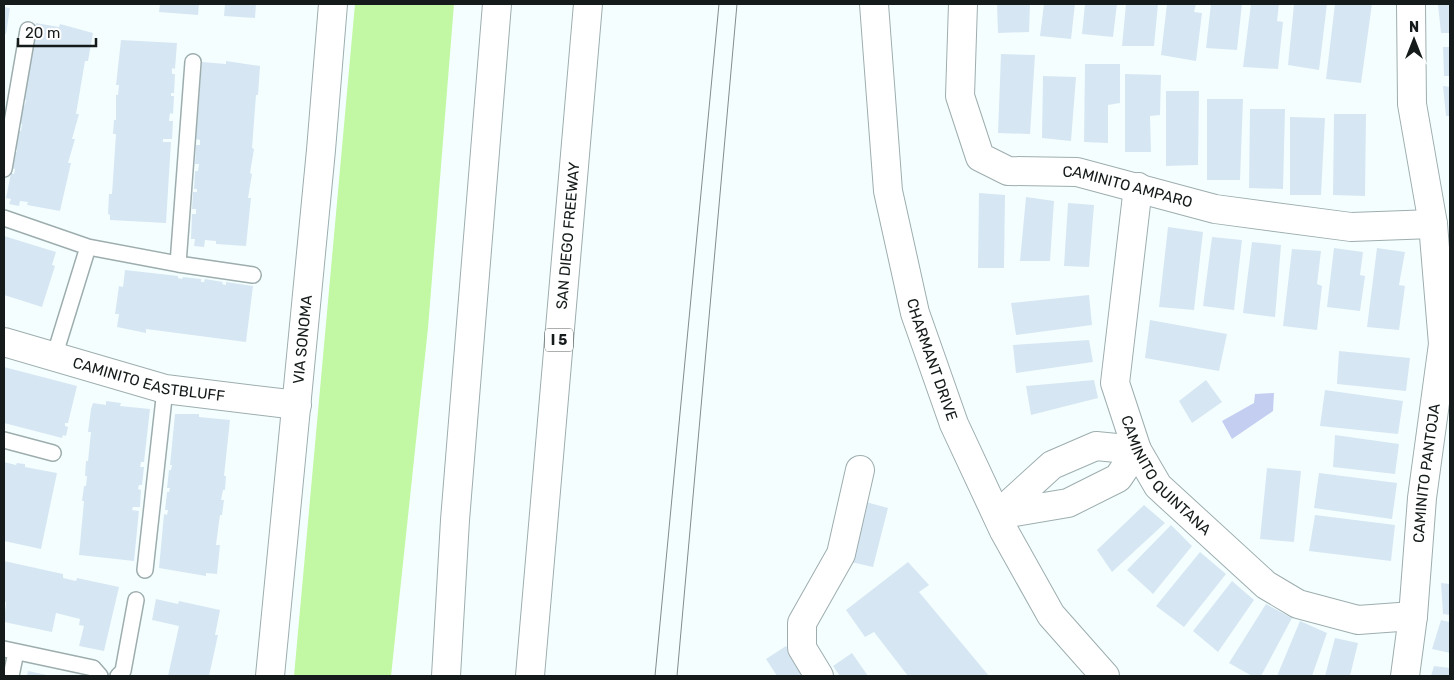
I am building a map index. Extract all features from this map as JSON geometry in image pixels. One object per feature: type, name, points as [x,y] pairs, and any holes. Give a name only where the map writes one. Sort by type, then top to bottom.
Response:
[{"type":"main road","name":"VIA SONOMA","points":[[270,676],[322,150],[333,4]]},
{"type":"main road","points":[[446,676],[456,510],[497,4]]},
{"type":"main road","name":"SAN DIEGO FREEWAY","points":[[530,676],[588,4]]},
{"type":"main road","name":"CHARMANT DRIVE","points":[[874,4],[888,191],[915,313],[954,424],[997,515],[1051,615],[1105,676]]},
{"type":"main road","name":"CAMINITO AMPARO","points":[[963,4],[960,96],[980,157],[1008,171],[1077,172],[1215,209],[1322,224],[1351,227],[1433,224]]},
{"type":"main road","name":"CAMINITO PANTOJA","points":[[1405,676],[1422,498],[1443,344],[1433,224],[1412,104],[1411,4]]},
{"type":"main road","name":"CAMINITO QUINTANA","points":[[1138,187],[1115,383],[1137,450],[1158,486],[1266,585],[1298,604],[1358,620],[1412,616]]},
{"type":"main road","name":"CAMINITO EASTBLUFF","points":[[4,342],[165,389],[297,405]]},
{"type":"main road","points":[[1096,446],[1137,450],[1118,478],[1068,503],[997,515],[1052,465],[1096,446]]},
{"type":"main road","points":[[819,676],[802,648],[802,623],[841,554],[860,470]]},
{"type":"lane","points":[[4,168],[28,30]]},
{"type":"lane","points":[[178,264],[193,62]]},
{"type":"lane","points":[[4,218],[88,247],[178,264],[253,275]]},
{"type":"lane","points":[[54,357],[88,247]]},
{"type":"lane","points":[[145,570],[165,389]]},
{"type":"lane","points":[[4,440],[53,453]]},
{"type":"lane","points":[[118,676],[123,671],[136,600]]},
{"type":"lane","points":[[11,676],[10,651],[93,668],[100,676]]},
{"type":"green space","points":[[355,4],[454,4],[428,328],[391,676],[294,676]]},
{"type":"water","points":[[1274,393],[1273,411],[1232,439],[1222,421],[1254,403],[1255,394]]},
{"type":"building","points":[[160,4],[199,4],[198,15],[159,12]]},
{"type":"building","points":[[225,4],[256,4],[255,18],[224,16]]},
{"type":"building","points":[[997,4],[1030,4],[1029,32],[998,33]]},
{"type":"building","points":[[1044,4],[1075,4],[1071,39],[1040,36]]},
{"type":"building","points":[[1085,4],[1117,4],[1113,37],[1082,34]]},
{"type":"building","points":[[1126,4],[1158,4],[1154,46],[1122,46]]},
{"type":"building","points":[[1167,4],[1196,4],[1194,12],[1202,13],[1196,61],[1161,55]]},
{"type":"building","points":[[1211,4],[1242,4],[1237,50],[1206,48]]},
{"type":"building","points":[[1251,4],[1279,4],[1277,21],[1283,22],[1278,69],[1243,67]]},
{"type":"building","points":[[1294,4],[1327,4],[1319,70],[1288,65]]},
{"type":"building","points":[[1335,4],[1372,4],[1361,83],[1326,79]]},
{"type":"building","points":[[1438,5],[1450,5],[1450,33],[1441,33]]},
{"type":"building","points":[[4,7],[10,8],[6,34],[4,33]]},
{"type":"building","points":[[36,23],[59,27],[60,24],[93,33],[88,61],[85,61],[76,114],[79,114],[72,139],[75,139],[68,163],[71,163],[60,211],[27,205],[28,202],[20,201],[19,206],[9,204],[11,199],[6,198],[11,173],[14,174],[15,169],[11,168],[14,152],[17,152],[17,149],[15,149],[18,130],[21,131],[22,124],[18,123],[22,105],[25,105],[26,100],[22,100]]},
{"type":"building","points":[[121,40],[177,43],[175,69],[172,68],[172,74],[175,74],[174,93],[171,93],[171,96],[174,96],[173,114],[170,113],[169,121],[173,121],[172,139],[163,139],[163,142],[171,142],[166,223],[110,220],[110,215],[108,214],[109,194],[112,194],[116,134],[113,134],[114,120],[116,120],[116,95],[118,95],[119,85],[116,85]]},
{"type":"building","points":[[1443,47],[1450,47],[1450,76],[1444,76]]},
{"type":"building","points":[[1001,54],[1035,55],[1030,134],[998,133]]},
{"type":"building","points":[[226,61],[260,66],[258,95],[256,95],[252,148],[254,149],[248,198],[251,198],[246,246],[216,244],[216,241],[205,240],[204,247],[194,246],[195,239],[191,239],[192,214],[196,214],[196,209],[192,209],[193,192],[197,192],[197,189],[194,189],[195,171],[198,171],[199,164],[195,164],[196,145],[200,145],[200,140],[196,139],[202,62],[226,64]]},
{"type":"building","points":[[1085,64],[1120,64],[1120,103],[1108,105],[1108,143],[1084,142]]},
{"type":"building","points":[[1125,74],[1161,75],[1160,115],[1150,116],[1151,152],[1125,152]]},
{"type":"building","points":[[1043,76],[1076,77],[1071,141],[1042,138]]},
{"type":"building","points":[[1443,86],[1450,87],[1450,116],[1446,116]]},
{"type":"building","points":[[1166,91],[1199,91],[1198,165],[1166,166]]},
{"type":"building","points":[[1207,99],[1243,99],[1240,180],[1207,180]]},
{"type":"building","points":[[1250,109],[1285,109],[1283,189],[1249,188]]},
{"type":"building","points":[[1334,114],[1366,114],[1365,196],[1333,195]]},
{"type":"building","points":[[1290,117],[1325,118],[1321,195],[1290,195]]},
{"type":"building","points":[[979,193],[1005,195],[1004,268],[978,268]]},
{"type":"building","points":[[1026,197],[1054,201],[1050,261],[1020,261]]},
{"type":"building","points":[[1068,203],[1094,205],[1089,267],[1064,266]]},
{"type":"building","points":[[1168,227],[1203,232],[1194,310],[1159,307]]},
{"type":"building","points":[[4,236],[56,252],[52,265],[55,266],[42,307],[4,295]]},
{"type":"building","points":[[1212,237],[1242,240],[1234,310],[1203,306]]},
{"type":"building","points":[[1252,242],[1281,245],[1275,317],[1243,313]]},
{"type":"building","points":[[1334,248],[1363,252],[1360,275],[1365,276],[1360,311],[1327,307]]},
{"type":"building","points":[[1377,248],[1405,252],[1399,285],[1405,286],[1399,330],[1367,327]]},
{"type":"building","points":[[1292,249],[1321,251],[1317,284],[1322,286],[1317,330],[1283,326]]},
{"type":"building","points":[[125,270],[178,276],[178,278],[182,279],[183,277],[201,279],[201,282],[204,282],[205,279],[223,282],[222,284],[226,285],[226,282],[253,286],[246,342],[146,329],[146,333],[117,327],[119,314],[115,314],[119,286],[123,287]]},
{"type":"building","points":[[1089,295],[1092,325],[1016,335],[1011,303]]},
{"type":"building","points":[[1150,320],[1227,334],[1219,371],[1145,358]]},
{"type":"building","points":[[1089,340],[1093,362],[1016,373],[1013,345]]},
{"type":"building","points":[[1339,351],[1410,358],[1406,391],[1337,384]]},
{"type":"building","points":[[4,367],[77,386],[68,423],[65,423],[65,426],[68,427],[66,436],[63,435],[62,438],[4,423]]},
{"type":"building","points":[[1094,380],[1098,398],[1031,415],[1026,386]]},
{"type":"building","points":[[1206,380],[1222,402],[1192,423],[1179,401]]},
{"type":"building","points":[[1325,390],[1403,401],[1398,434],[1320,426]]},
{"type":"building","points":[[106,401],[121,403],[120,406],[150,409],[144,462],[141,462],[140,467],[144,467],[142,485],[139,485],[138,489],[141,490],[140,507],[133,507],[132,510],[139,511],[134,561],[79,555],[84,501],[82,501],[84,486],[86,486],[86,461],[88,461],[91,432],[88,432],[91,409],[93,403],[106,405]]},
{"type":"building","points":[[175,414],[199,414],[199,417],[230,420],[224,476],[226,476],[225,490],[223,490],[221,500],[224,500],[216,545],[220,545],[217,574],[206,573],[206,576],[159,568],[164,514],[167,515],[168,510],[165,510],[167,492],[169,492],[170,488],[167,488],[169,470],[171,470],[172,465],[170,465]]},
{"type":"building","points":[[1335,435],[1399,444],[1395,474],[1333,467]]},
{"type":"building","points":[[4,462],[16,465],[17,463],[25,464],[25,467],[57,473],[41,549],[4,541]]},
{"type":"building","points":[[1267,468],[1301,471],[1294,542],[1260,539]]},
{"type":"building","points":[[1319,473],[1397,483],[1392,519],[1314,508]]},
{"type":"building","points":[[866,502],[888,508],[873,567],[851,562]]},
{"type":"building","points":[[1144,505],[1165,523],[1112,572],[1097,550]]},
{"type":"building","points":[[1315,515],[1395,525],[1391,561],[1309,551]]},
{"type":"building","points":[[1171,525],[1192,546],[1153,594],[1127,570]]},
{"type":"building","points":[[1200,552],[1226,574],[1184,627],[1156,606]]},
{"type":"building","points":[[4,561],[63,574],[63,578],[76,581],[77,578],[119,587],[104,651],[79,646],[84,626],[79,625],[80,619],[56,613],[52,632],[4,622],[6,602],[4,602]]},
{"type":"building","points":[[908,562],[929,585],[919,592],[989,676],[908,676],[874,632],[865,637],[846,610]]},
{"type":"building","points":[[1232,581],[1254,600],[1218,652],[1193,631]]},
{"type":"building","points":[[1441,583],[1450,584],[1450,615],[1443,614]]},
{"type":"building","points":[[156,599],[178,604],[179,601],[220,610],[215,635],[218,635],[209,676],[168,676],[179,626],[152,620]]},
{"type":"building","points":[[1266,604],[1292,618],[1261,676],[1252,676],[1229,663]]},
{"type":"building","points":[[1441,620],[1450,622],[1450,653],[1432,649]]},
{"type":"building","points":[[1300,621],[1327,633],[1312,676],[1277,676]]},
{"type":"building","points":[[1335,638],[1358,643],[1350,676],[1325,676]]},
{"type":"building","points":[[786,646],[806,676],[777,676],[766,659]]},
{"type":"building","points":[[852,653],[868,676],[840,676],[833,666]]},
{"type":"building","points":[[1434,666],[1450,668],[1450,676],[1431,676]]},
{"type":"building","points":[[28,671],[47,675],[47,676],[27,676]]},
{"type":"tram line","points":[[655,676],[719,4]]},
{"type":"tram line","points":[[677,676],[737,4]]}]
